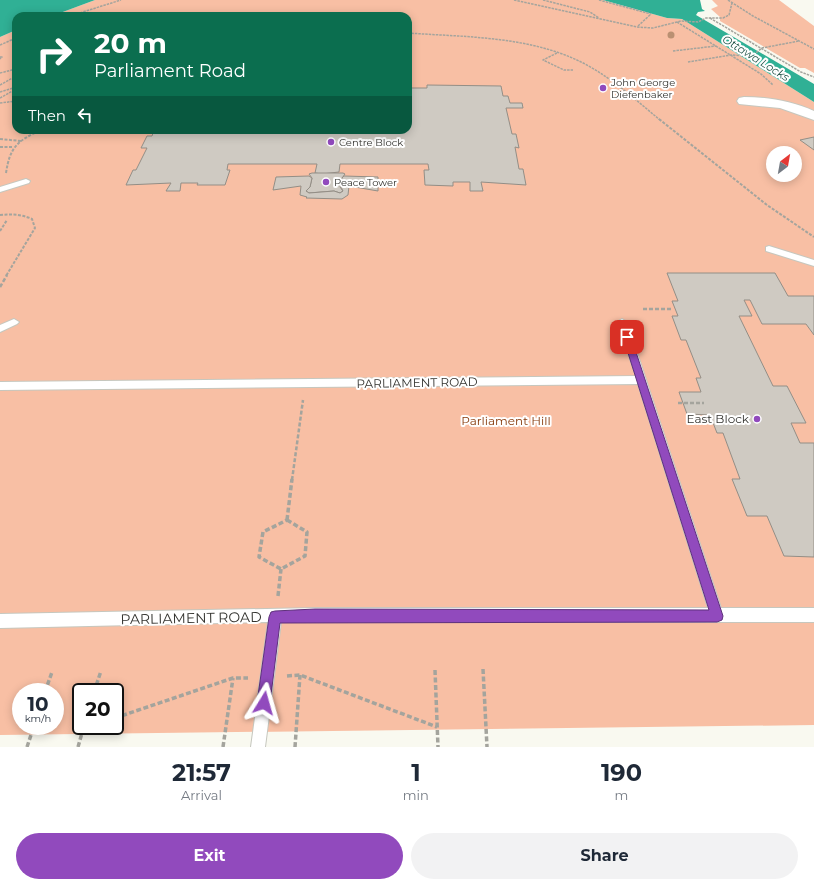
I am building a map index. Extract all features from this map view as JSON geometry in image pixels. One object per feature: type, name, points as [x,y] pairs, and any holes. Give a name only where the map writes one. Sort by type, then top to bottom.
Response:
[{"type":"street","points":[[744,100],[780,104],[798,109],[814,116]]},
{"type":"lane","points":[[0,190],[26,181]]},
{"type":"lane","points":[[769,249],[814,263]]},
{"type":"lane","points":[[0,329],[14,322]]},
{"type":"lane","points":[[622,322],[717,616]]},
{"type":"lane","name":"PARLIAMENT ROAD","points":[[0,386],[642,380]]},
{"type":"lane","name":"PARLIAMENT ROAD","points":[[0,621],[275,617],[315,615],[814,615]]},
{"type":"lane","points":[[258,747],[275,617]]},
{"type":"path","points":[[81,12],[122,0]]},
{"type":"path","points":[[514,0],[637,27],[653,28],[677,22],[698,22],[710,17],[728,17],[732,3]]},
{"type":"path","points":[[543,0],[590,12],[600,19]]},
{"type":"path","points":[[599,0],[651,14],[637,27]]},
{"type":"path","points":[[728,0],[814,49]]},
{"type":"path","points":[[710,17],[801,72],[814,77]]},
{"type":"path","points":[[677,22],[761,74],[770,83]]},
{"type":"path","points":[[412,33],[512,43],[558,53],[583,63],[657,117],[725,173],[771,208],[814,237]]},
{"type":"path","points":[[0,45],[12,40]]},
{"type":"path","points":[[688,62],[730,55],[752,56],[762,48],[799,41]]},
{"type":"path","points":[[672,51],[717,46]]},
{"type":"path","points":[[558,53],[543,60],[564,70],[573,70]]},
{"type":"path","points":[[0,73],[12,70]]},
{"type":"path","points":[[0,85],[12,78]]},
{"type":"path","points":[[0,92],[12,88]]},
{"type":"path","points":[[0,98],[12,91]]},
{"type":"path","points":[[0,103],[12,102]]},
{"type":"path","points":[[11,186],[5,179],[9,154],[13,147],[33,134]]},
{"type":"path","points":[[0,139],[22,141]]},
{"type":"path","points":[[0,147],[13,147]]},
{"type":"path","points":[[0,215],[13,214],[26,216],[32,219],[35,228],[0,287]]},
{"type":"path","points":[[0,231],[7,220]]},
{"type":"path","points":[[643,309],[672,309]]},
{"type":"path","points":[[287,520],[305,383]]},
{"type":"path","points":[[678,403],[704,403]]},
{"type":"path","points":[[281,569],[259,557],[262,532],[287,520]]},
{"type":"path","points":[[281,569],[305,556],[307,532],[287,520]]},
{"type":"path","points":[[275,617],[281,569]]},
{"type":"path","points":[[483,669],[487,747]]},
{"type":"path","points":[[435,670],[438,747]]},
{"type":"path","points":[[97,683],[101,671]]},
{"type":"path","points":[[48,683],[52,672]]},
{"type":"path","points":[[294,747],[300,675]]},
{"type":"path","points":[[223,747],[233,678]]},
{"type":"path","points":[[27,747],[31,735]]},
{"type":"path","points":[[78,747],[82,735]]},
{"type":"green space","name":"Parliament Hill","points":[[95,0],[603,0],[667,18],[682,19],[814,102],[814,725],[124,733],[124,683],[72,683],[72,734],[64,734],[64,683],[12,683],[12,735],[0,735],[0,37],[12,32],[12,134],[412,134],[412,12],[63,12]]},
{"type":"green space","points":[[712,0],[779,0],[814,26],[814,73],[805,68],[800,68],[720,21],[720,17],[711,9],[718,6]]},
{"type":"water","points":[[0,0],[95,0],[63,12],[12,12],[12,32],[0,37]]},
{"type":"water","name":"Ottawa Locks","points":[[603,0],[700,0],[702,9],[705,11],[698,12],[696,15],[814,84],[814,102],[682,19],[667,18]]},
{"type":"building","name":"Centre Block","points":[[427,85],[501,86],[503,96],[508,96],[510,103],[522,103],[523,108],[506,108],[512,134],[516,134],[519,148],[515,147],[519,169],[523,169],[526,185],[481,182],[483,191],[470,191],[470,182],[453,182],[453,186],[425,185],[424,170],[429,170],[428,164],[340,164],[339,172],[322,174],[315,173],[317,164],[228,164],[227,170],[230,170],[225,185],[197,185],[198,183],[181,183],[180,191],[166,191],[171,183],[126,185],[133,170],[136,170],[147,148],[141,148],[147,136],[152,136],[153,134],[412,134],[412,88],[427,88]]},
{"type":"building","points":[[814,137],[814,150],[800,140]]},
{"type":"building","name":"Peace Tower","points":[[309,174],[345,174],[342,178],[340,187],[343,191],[340,193],[334,191],[309,193],[306,191],[310,187],[312,178]]},
{"type":"building","points":[[309,176],[312,178],[310,187],[306,191],[309,193],[334,191],[340,193],[343,191],[340,185],[344,176],[378,177],[378,191],[349,186],[348,195],[342,199],[306,198],[307,197],[300,195],[301,186],[273,190],[276,177]]},
{"type":"building","name":"East Block","points":[[667,273],[775,273],[788,296],[814,296],[814,335],[806,324],[762,324],[750,300],[744,300],[752,316],[739,316],[773,386],[787,386],[806,423],[791,423],[800,443],[814,443],[814,557],[784,556],[767,516],[747,516],[732,479],[740,479],[723,433],[717,433],[710,415],[687,414],[679,392],[701,392],[696,378],[701,378],[686,340],[681,340],[672,316],[678,316],[672,301],[678,301]]},
{"type":"place","name":"John George Diefenbaker","points":[[603,88]]},
{"type":"place","name":"Centre Block","points":[[331,142]]},
{"type":"place","name":"Peace Tower","points":[[326,182]]},
{"type":"place","name":"East Block","points":[[757,419]]},
{"type":"route","points":[[264,703],[275,617],[315,615],[717,616],[711,591],[627,337]]}]
